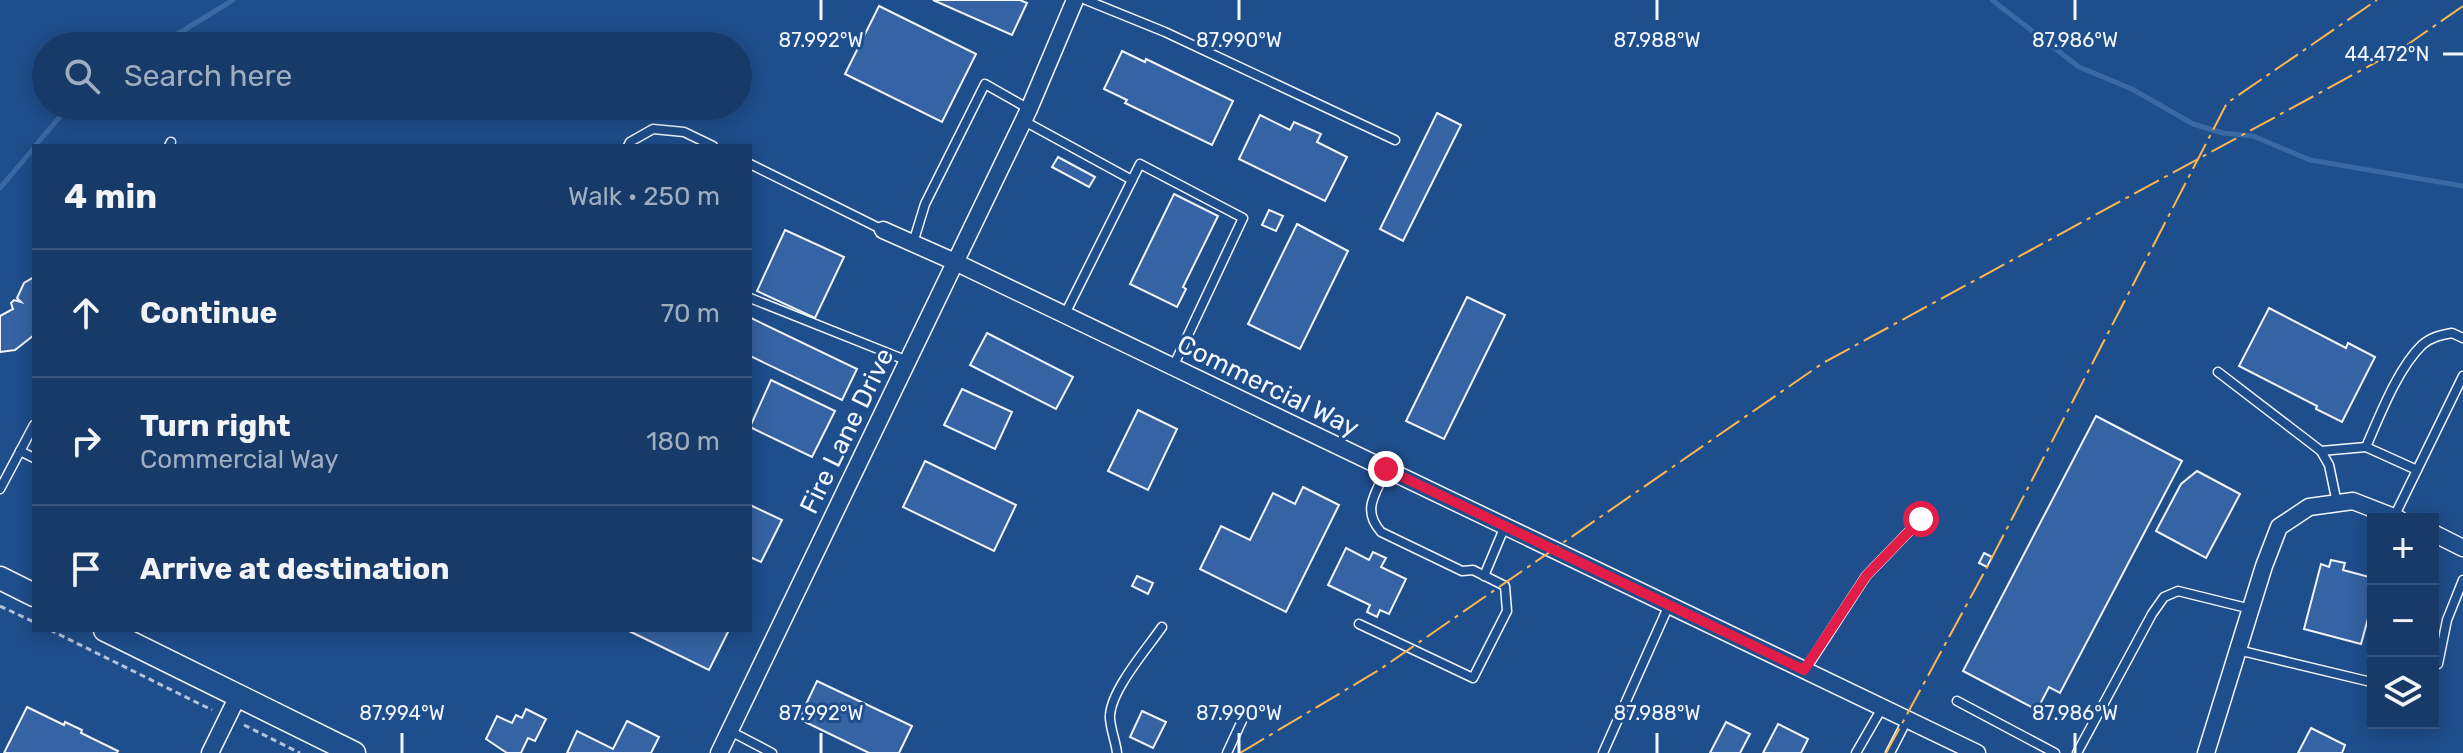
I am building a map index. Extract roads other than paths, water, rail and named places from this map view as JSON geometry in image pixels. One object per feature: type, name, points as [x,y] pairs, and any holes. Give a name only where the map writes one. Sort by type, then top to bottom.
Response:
[{"type":"street","name":"Fire Lane Drive","points":[[719,753],[1023,120],[1075,0]]},
{"type":"street","name":"Commercial Way","points":[[883,230],[1977,753]]},
{"type":"street","points":[[2206,753],[2279,527],[2309,507],[2337,503],[2353,501],[2384,513]]},
{"type":"street","points":[[2439,536],[2463,548]]},
{"type":"street","points":[[0,578],[32,594]]},
{"type":"street","points":[[109,632],[354,753]]},
{"type":"street","points":[[210,753],[238,696]]},
{"type":"lane","points":[[1086,0],[1165,32],[1395,140]]},
{"type":"lane","points":[[913,244],[925,204],[985,84],[1023,120],[1132,180]]},
{"type":"lane","points":[[629,144],[653,129],[684,132],[709,144]]},
{"type":"lane","points":[[1065,315],[1140,164],[1243,218],[1173,367]]},
{"type":"lane","points":[[752,165],[883,230]]},
{"type":"lane","points":[[752,299],[908,361]]},
{"type":"lane","points":[[2366,447],[2400,376],[2422,345],[2435,336],[2452,333],[2463,338]]},
{"type":"lane","points":[[2218,372],[2321,451],[2329,465],[2337,503]]},
{"type":"lane","points":[[2399,513],[2463,376]]},
{"type":"lane","points":[[0,489],[32,429]]},
{"type":"lane","points":[[2321,451],[2366,447],[2417,470]]},
{"type":"lane","points":[[20,451],[32,457]]},
{"type":"lane","points":[[1359,624],[1473,678],[1507,611],[1505,586],[1473,570],[1462,571],[1381,532],[1372,522],[1369,510],[1386,469]]},
{"type":"lane","points":[[1804,670],[1866,576],[1921,519]]},
{"type":"lane","points":[[1484,576],[1505,526]]},
{"type":"lane","points":[[2439,659],[2447,620],[2463,582]]},
{"type":"lane","points":[[2077,753],[2164,597],[2178,591],[2251,609]]},
{"type":"lane","points":[[1603,753],[1669,605]]},
{"type":"lane","points":[[1117,753],[1109,720],[1113,700],[1162,627]]},
{"type":"lane","points":[[2238,650],[2367,681]]},
{"type":"lane","points":[[1957,701],[2055,753]]},
{"type":"lane","points":[[1856,753],[1882,708]]},
{"type":"lane","points":[[1227,753],[1246,712]]},
{"type":"lane","points":[[1890,753],[1907,720]]},
{"type":"lane","points":[[730,731],[772,753]]},
{"type":"waterway","points":[[181,32],[233,0]]},
{"type":"waterway","points":[[1992,0],[2079,67],[2132,89],[2193,124],[2223,133],[2253,136],[2310,160],[2463,186]]},
{"type":"waterway","points":[[37,144],[57,120]]},
{"type":"waterway","points":[[0,188],[32,150]]}]
